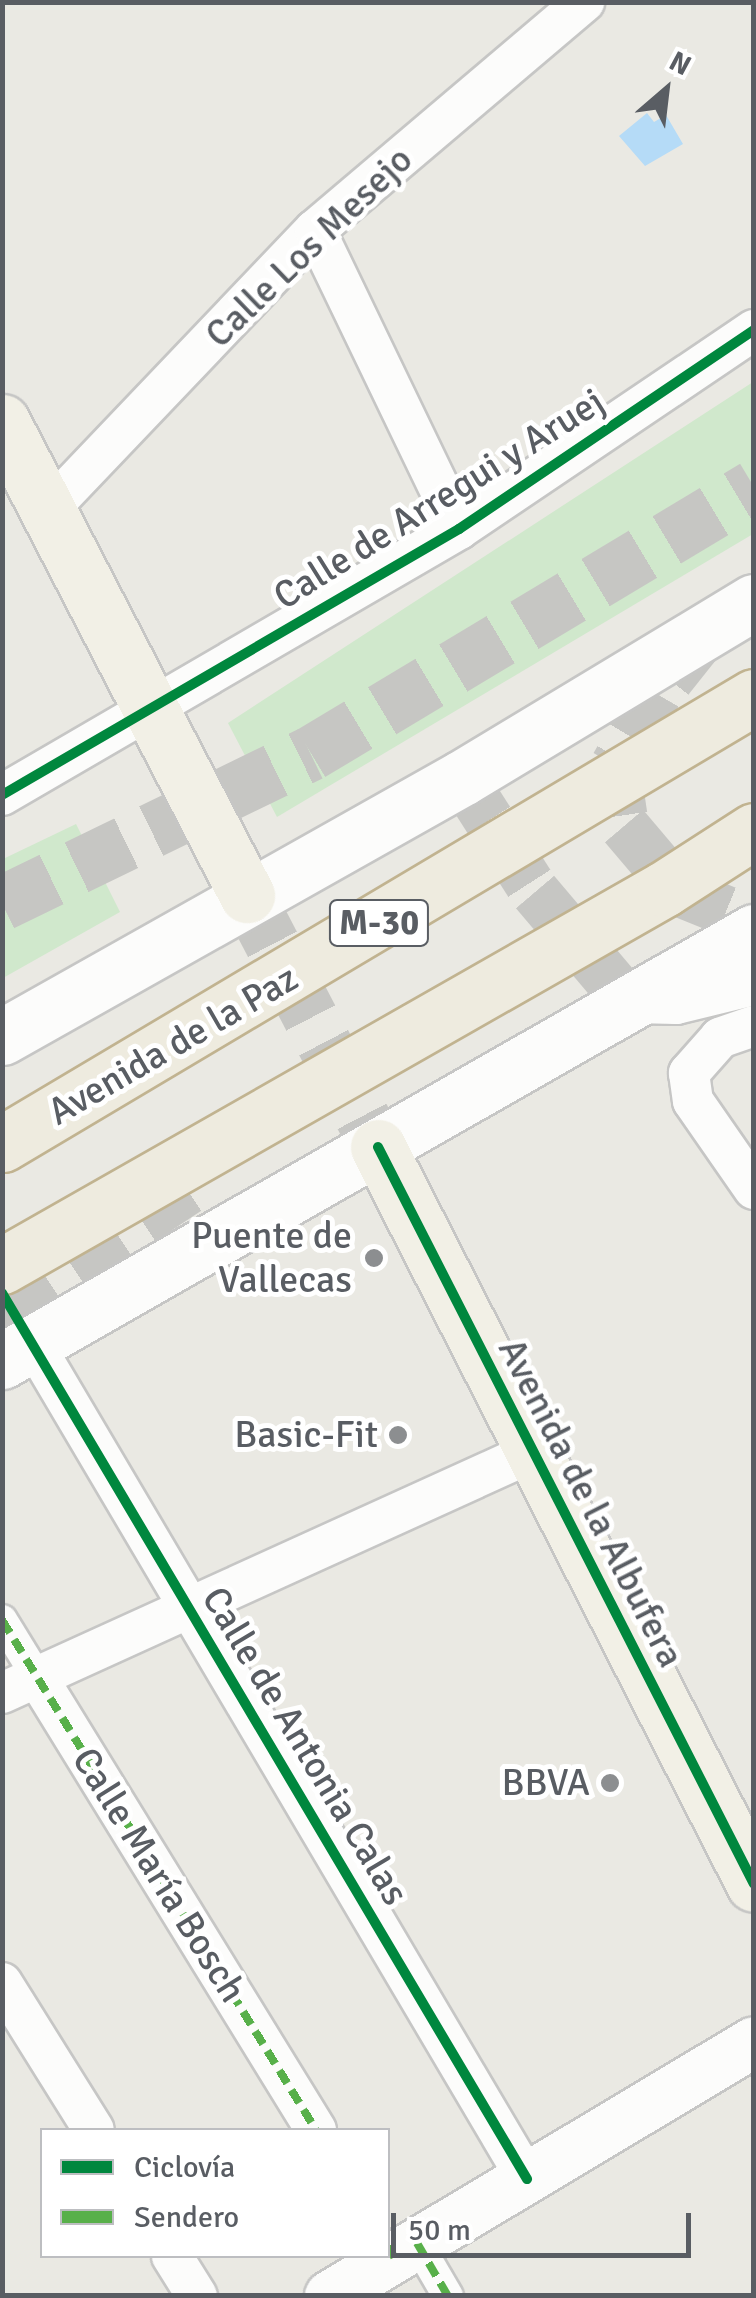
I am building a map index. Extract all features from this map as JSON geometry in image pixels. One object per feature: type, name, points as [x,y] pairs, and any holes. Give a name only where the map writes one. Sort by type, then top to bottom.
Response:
[{"type":"highway","name":"Avenida de la Paz","points":[[2,1144],[754,696]]},
{"type":"highway","points":[[2,1266],[664,890],[754,831]]},
{"type":"main road","points":[[2,422],[247,895]]},
{"type":"main road","points":[[2,1037],[146,960],[247,895],[462,778],[754,602]]},
{"type":"main road","points":[[18,1352],[754,932]]},
{"type":"main road","name":"Avenida de la Albufera","points":[[378,1147],[530,1453],[753,1881]]},
{"type":"street","name":"Calle Los Mesejo","points":[[48,509],[315,230],[584,2]]},
{"type":"street","points":[[315,230],[458,529]]},
{"type":"street","name":"Calle de Arregui y Aruej","points":[[2,795],[153,712],[458,529],[754,330]]},
{"type":"street","points":[[630,1004],[676,1004],[754,985]]},
{"type":"street","points":[[754,1026],[720,1038],[689,1073],[693,1101],[754,1189]]},
{"type":"street","name":"Calle de Antonia Calas","points":[[18,1352],[188,1608],[527,2179]]},
{"type":"street","points":[[20,1685],[530,1453]]},
{"type":"street","name":"Calle María Bosch","points":[[2,1620],[20,1685],[315,2128]]},
{"type":"street","points":[[2,1983],[93,2128]]},
{"type":"street","points":[[448,2296],[400,2249],[527,2179],[754,2042]]},
{"type":"street","points":[[173,2258],[196,2296]]},
{"type":"street","points":[[330,2296],[387,2258]]},
{"type":"green space","points":[[753,382],[753,534],[277,817],[228,723]]},
{"type":"green space","points":[[76,824],[120,912],[3,978],[3,859]]},
{"type":"water","points":[[647,113],[654,122],[666,115],[683,144],[645,166],[619,136]]},
{"type":"tunnel","points":[[2,903],[311,753],[754,487]]},
{"type":"tunnel","points":[[700,640],[657,694],[615,766],[624,826],[680,892],[754,922]]},
{"type":"tunnel","points":[[462,778],[535,892],[629,1003]]},
{"type":"tunnel","points":[[247,895],[378,1147]]},
{"type":"tunnel","points":[[2,1310],[191,1184]]},
{"type":"tunnel","points":[[2,1293],[33,1343]]},
{"type":"marked path","points":[[2,1620],[315,2128]]},
{"type":"marked path","points":[[417,2243],[448,2296]]},
{"type":"marked path","points":[[390,2250],[394,2257]]},
{"type":"cycle path","points":[[2,795],[459,529],[754,330]]},
{"type":"cycle path","points":[[378,1147],[754,1884]]},
{"type":"cycle path","points":[[2,1293],[527,2179]]},
{"type":"place","name":"Puente de Vallecas","points":[[374,1258]]},
{"type":"place","name":"Basic-Fit","points":[[398,1435]]},
{"type":"place","name":"BBVA","points":[[610,1783]]}]
